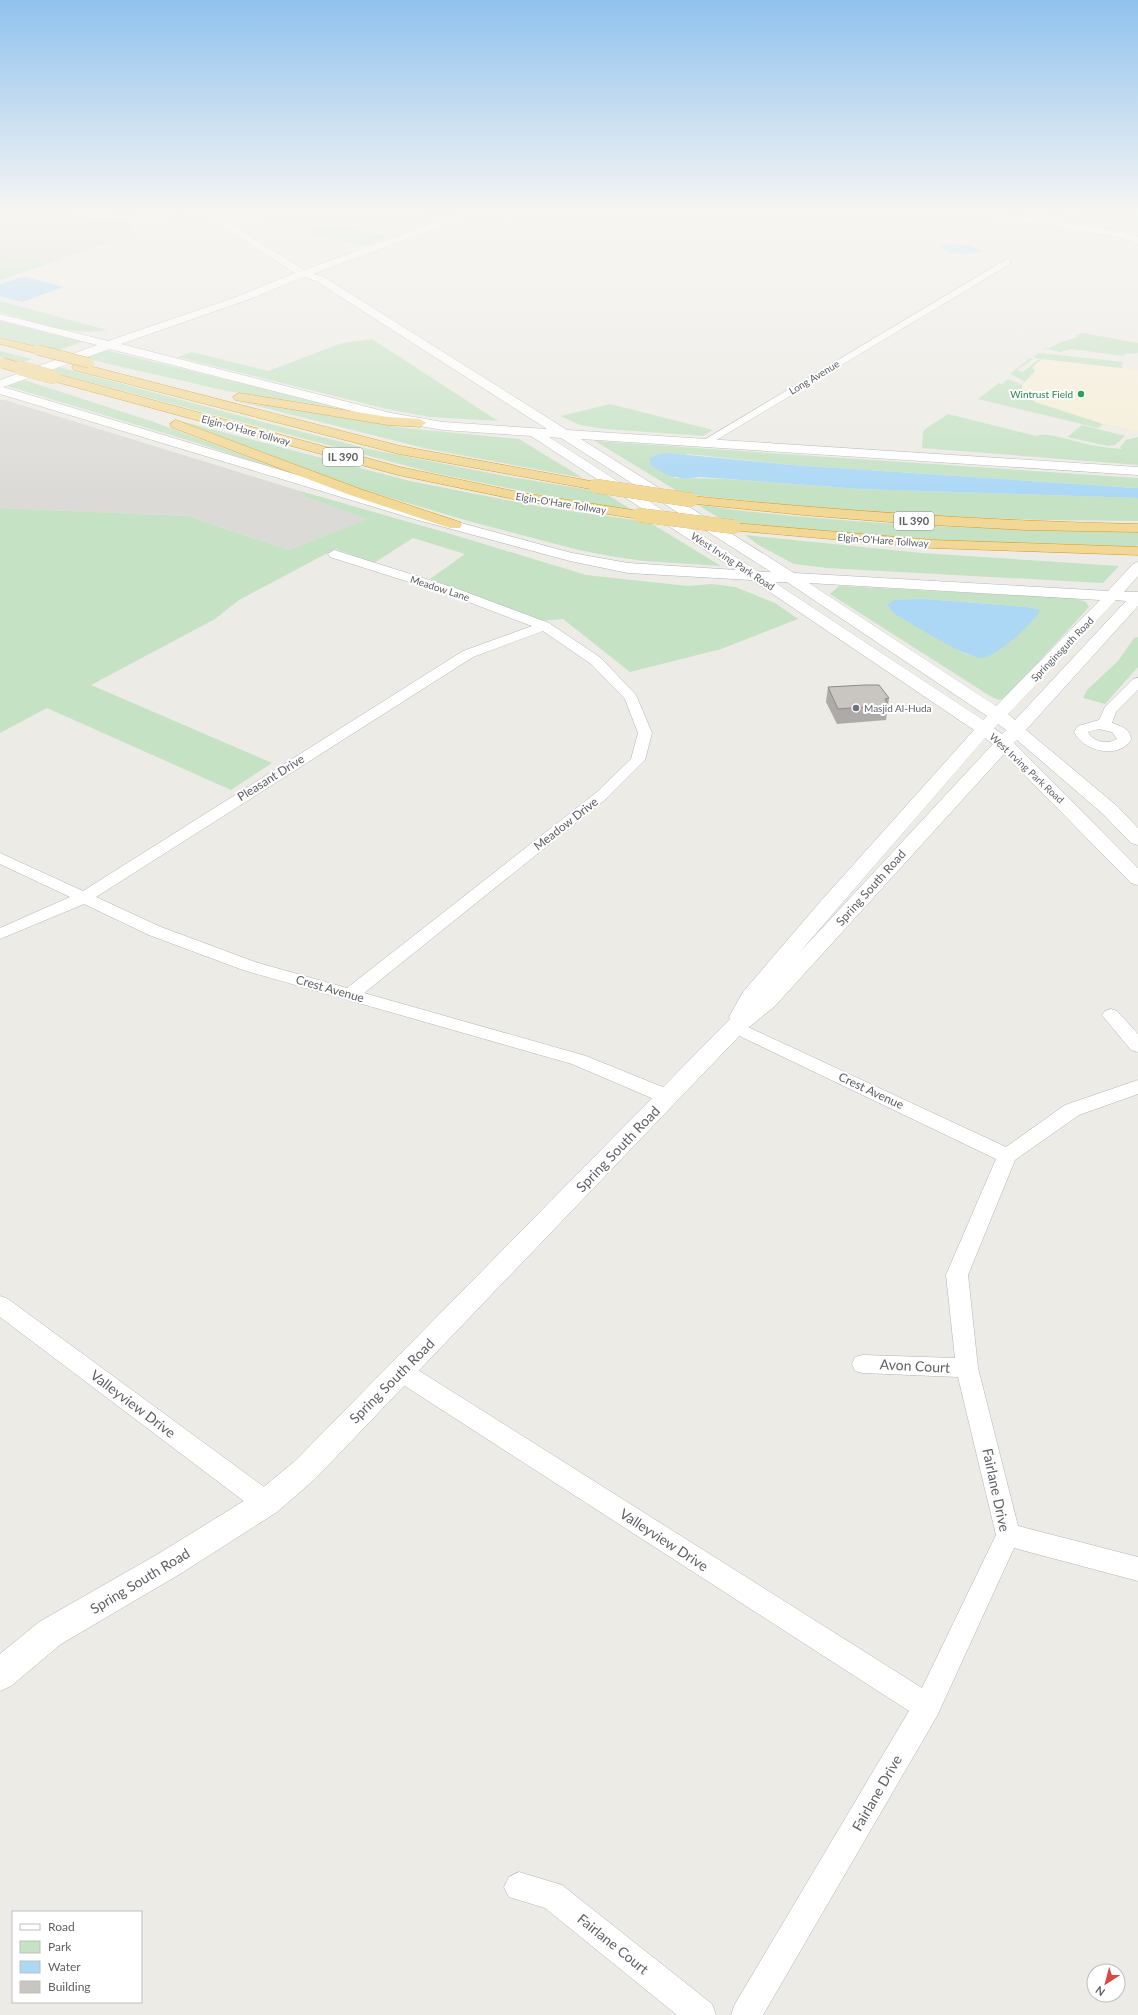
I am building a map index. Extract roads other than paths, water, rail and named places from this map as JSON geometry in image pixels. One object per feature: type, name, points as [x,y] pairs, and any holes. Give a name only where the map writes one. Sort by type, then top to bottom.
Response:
[{"type":"highway","points":[[0,341],[34,352]]},
{"type":"highway","name":"Elgin-O'Hare Tollway","points":[[0,346],[34,352],[398,450],[596,486],[691,500],[867,518],[994,525],[1138,528]]},
{"type":"highway","points":[[83,365],[219,394],[388,421],[420,423]]},
{"type":"highway","points":[[1,367],[47,379],[158,418],[355,492],[455,525]]},
{"type":"highway","name":"Elgin-O'Hare Tollway","points":[[47,379],[398,471],[518,496],[639,515],[734,527],[855,539],[894,546],[1133,557]]},
{"type":"highway","points":[[1093,527],[1138,524]]},
{"type":"main road","points":[[1,367],[92,341],[134,331],[205,306]]},
{"type":"main road","name":"West Irving Park Road","points":[[345,306],[428,362]]},
{"type":"main road","name":"West Irving Park Road","points":[[363,306],[789,577],[998,715],[1010,736],[1075,812],[1138,879]]},
{"type":"main road","points":[[0,317],[420,423],[482,430],[1138,471]]},
{"type":"main road","points":[[54,331],[93,334],[134,331]]},
{"type":"main road","points":[[0,384],[107,345],[134,331]]},
{"type":"main road","points":[[134,331],[129,343],[131,348],[143,354]]},
{"type":"main road","points":[[0,390],[404,512],[595,562],[666,571],[1138,597]]},
{"type":"main road","points":[[0,395],[16,395]]},
{"type":"main road","name":"West Irving Park Road","points":[[513,419],[754,575],[984,729],[1010,736],[1110,810],[1138,839]]},
{"type":"main road","name":"Springinsguth Road","points":[[984,729],[1114,595],[1138,567]]},
{"type":"main road","name":"Springinsguth Road","points":[[1010,736],[1138,597]]},
{"type":"main road","name":"Spring South Road","points":[[735,1027],[756,990],[827,906],[984,729]]},
{"type":"main road","name":"Spring South Road","points":[[0,1675],[50,1633],[169,1564],[266,1503],[305,1470],[402,1372],[735,1027],[767,1001],[1010,736]]},
{"type":"street","name":"Long Avenue","points":[[704,443],[933,306]]},
{"type":"street","name":"Meadow Lane","points":[[334,554],[454,592],[544,626]]},
{"type":"street","name":"Pleasant Drive","points":[[0,934],[82,898],[468,654],[544,626]]},
{"type":"street","name":"Meadow Drive","points":[[350,995],[602,795],[638,760],[645,733],[631,698],[596,661],[544,626]]},
{"type":"street","points":[[1104,725],[1110,710],[1138,682]]},
{"type":"street","name":"Crest Avenue","points":[[0,858],[82,898],[156,931],[239,962],[579,1060],[668,1097]]},
{"type":"street","points":[[1111,1015],[1138,1046]]},
{"type":"street","name":"Crest Avenue","points":[[735,1027],[1007,1156]]},
{"type":"street","points":[[1007,1156],[1072,1110],[1138,1087]]},
{"type":"street","name":"Fairlane Drive","points":[[746,2015],[927,1707],[1008,1535],[967,1368],[958,1275],[1007,1156]]},
{"type":"street","name":"Valleyview Drive","points":[[0,1305],[266,1503]]},
{"type":"street","name":"Avon Court","points":[[863,1364],[967,1368]]},
{"type":"street","name":"Valleyview Drive","points":[[402,1372],[927,1707]]},
{"type":"street","points":[[1008,1535],[1138,1570]]},
{"type":"street","name":"Fairlane Court","points":[[519,1887],[552,1895],[701,2015]]},
{"type":"water","points":[[667,453],[792,465],[1138,488],[1138,498],[860,489],[699,477],[685,479],[667,475],[650,465],[650,458]]},
{"type":"water","points":[[925,599],[1027,607],[1040,611],[1022,632],[1004,647],[988,657],[981,658],[963,652],[937,639],[893,613],[887,605],[894,600]]},
{"type":"place","name":"Wintrust Field","points":[[1081,394]]},
{"type":"place","name":"Masjid Al-Huda","points":[[856,708]]}]
